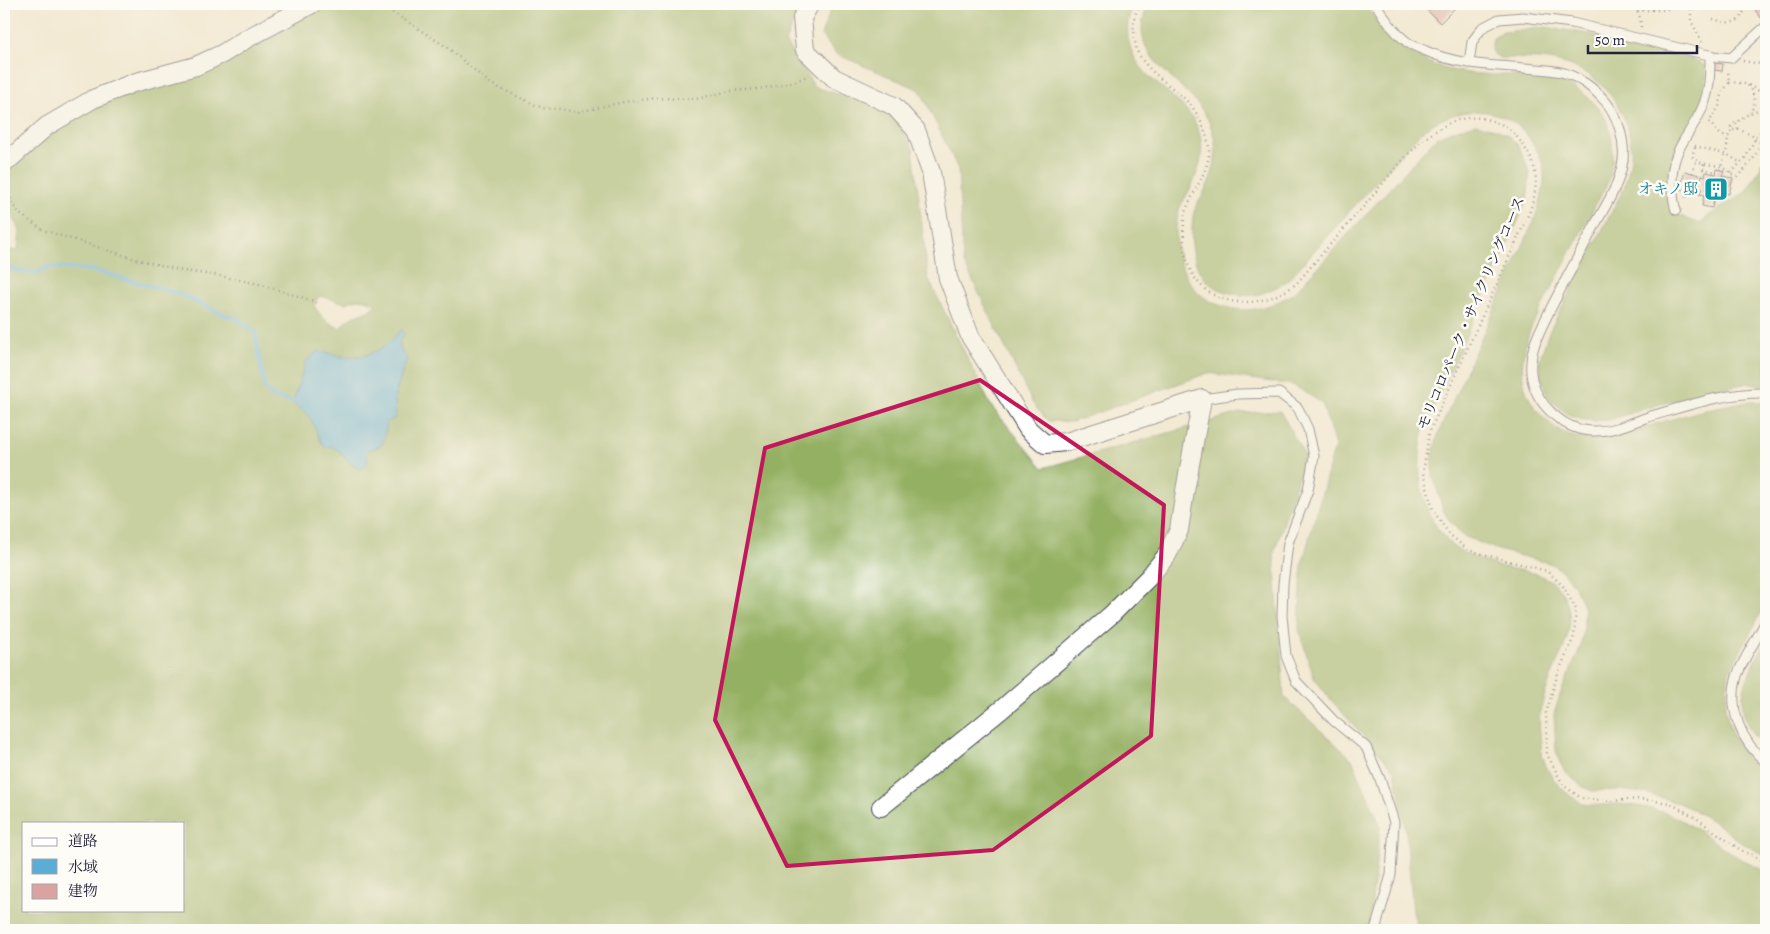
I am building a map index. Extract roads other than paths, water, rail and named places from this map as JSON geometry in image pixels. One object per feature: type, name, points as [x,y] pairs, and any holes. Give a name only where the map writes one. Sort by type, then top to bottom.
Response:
[{"type":"street","points":[[7,160],[47,126],[93,99],[133,83],[196,66],[222,54],[312,4]]},
{"type":"street","points":[[810,4],[802,18],[805,50],[834,78],[894,106],[916,130],[931,172],[948,278],[970,336],[1028,429],[1045,444],[1066,442],[1202,399],[1185,490],[1180,530],[1167,555],[1149,577],[1112,614],[1002,709],[881,807]]},
{"type":"lane","points":[[1376,4],[1386,22],[1408,44],[1440,57],[1469,63],[1548,69],[1563,72],[1596,91],[1613,112],[1624,146],[1623,162],[1619,176],[1610,198],[1554,301],[1532,351],[1531,378],[1540,399],[1547,407],[1568,425],[1594,432],[1608,430],[1717,398],[1749,392],[1766,393]]},
{"type":"lane","points":[[1469,63],[1472,42],[1482,28],[1499,19],[1523,17],[1572,23],[1712,56],[1731,58],[1766,26]]},
{"type":"lane","points":[[1676,210],[1672,192],[1674,161],[1679,147],[1702,108],[1708,92],[1712,56]]},
{"type":"lane","points":[[1202,399],[1238,394],[1279,393],[1298,408],[1308,429],[1314,456],[1308,490],[1288,543],[1283,584],[1282,616],[1286,656],[1296,681],[1334,721],[1366,748],[1380,779],[1394,822],[1391,875],[1375,930]]},
{"type":"lane","points":[[1766,621],[1738,674],[1734,691],[1736,717],[1748,742],[1762,753],[1766,762]]},
{"type":"water","points":[[402,329],[404,334],[399,342],[401,351],[407,358],[395,395],[396,418],[388,421],[382,445],[365,453],[368,459],[367,464],[361,469],[352,464],[334,448],[329,446],[325,448],[310,419],[301,409],[294,405],[294,399],[306,361],[318,351],[345,357],[370,354],[384,346]]},
{"type":"waterway","points":[[4,266],[18,271],[40,273],[47,267],[91,270],[177,293],[238,319],[255,332],[267,392],[278,398],[294,402]]},
{"type":"place","name":"オキノ邸","points":[[1716,189]]}]
